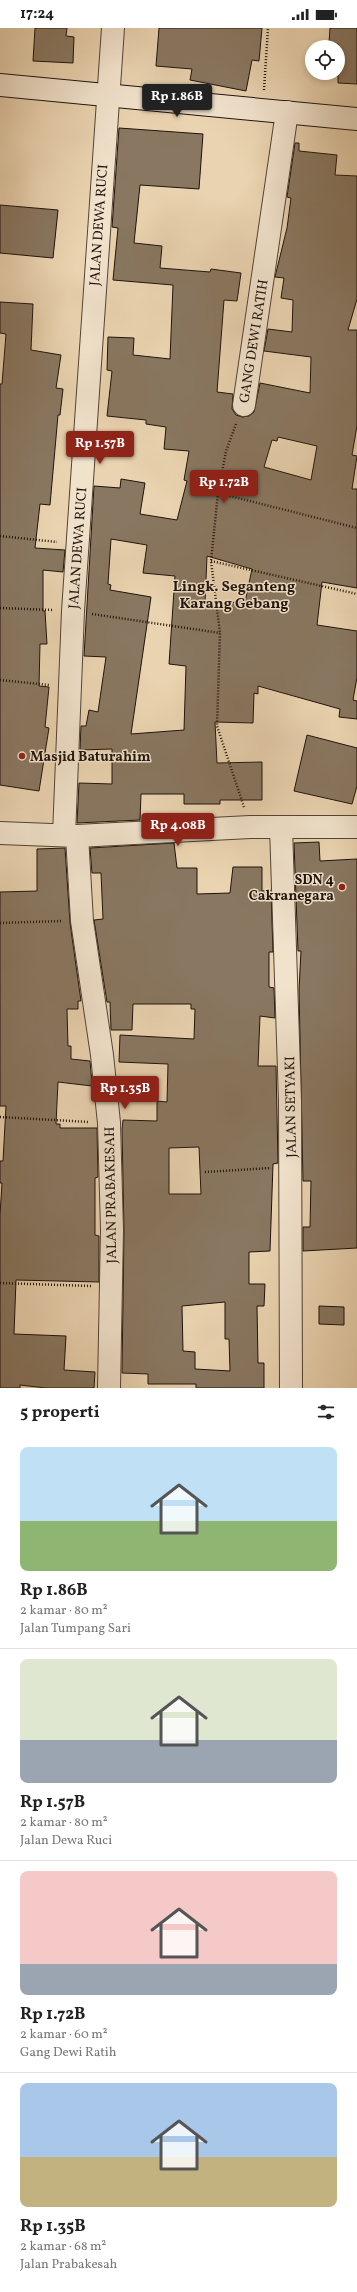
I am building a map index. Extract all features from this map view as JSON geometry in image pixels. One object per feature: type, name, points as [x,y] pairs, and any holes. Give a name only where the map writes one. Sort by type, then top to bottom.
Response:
[{"type":"street","name":"JALAN DEWA RUCI","points":[[70,835],[70,689],[73,611],[107,94],[113,28]]},
{"type":"street","points":[[0,85],[357,119]]},
{"type":"street","name":"GANG DEWI RATIH","points":[[244,405],[287,112]]},
{"type":"street","points":[[0,833],[70,835],[250,827],[357,827]]},
{"type":"street","name":"JALAN SETYAKI","points":[[281,827],[291,1168],[291,1388]]},
{"type":"street","name":"JALAN PRABAKESAH","points":[[70,835],[102,1055],[109,1123],[112,1230],[109,1388]]},
{"type":"path","points":[[263,109],[268,28]]},
{"type":"path","name":"GANG DEWI RATIH","points":[[244,405],[226,451],[218,493],[211,561],[220,634],[217,726],[250,827]]},
{"type":"path","points":[[218,493],[357,528]]},
{"type":"path","points":[[0,536],[78,545]]},
{"type":"path","points":[[211,561],[357,594]]},
{"type":"path","points":[[0,608],[73,611],[220,634]]},
{"type":"path","points":[[0,680],[49,685],[70,689]]},
{"type":"path","points":[[0,923],[82,920]]},
{"type":"path","points":[[0,1117],[109,1123]]},
{"type":"path","points":[[205,1172],[291,1168]]},
{"type":"path","points":[[0,1283],[110,1286]]},
{"type":"building","points":[[35,28],[67,28],[66,36],[74,37],[73,63],[33,61]]},
{"type":"building","points":[[159,28],[262,28],[259,61],[252,60],[246,91],[190,80],[192,69],[156,66]]},
{"type":"building","points":[[330,28],[357,28],[357,84],[338,83],[338,80],[345,80],[345,40],[329,40]]},
{"type":"building","points":[[119,128],[203,134],[199,189],[140,185],[134,243],[162,246],[160,268],[210,272],[211,269],[241,273],[237,301],[224,300],[217,392],[233,394],[232,409],[236,415],[242,417],[249,416],[254,412],[260,383],[310,393],[311,357],[264,351],[268,329],[292,332],[293,300],[281,298],[284,278],[275,277],[287,228],[291,198],[287,197],[295,143],[299,143],[299,151],[337,155],[335,175],[357,176],[357,299],[348,330],[357,330],[357,426],[352,455],[357,456],[352,489],[357,489],[357,588],[322,582],[317,625],[357,631],[357,677],[353,700],[357,701],[357,719],[339,717],[340,709],[258,686],[258,694],[254,693],[253,723],[215,722],[217,763],[262,762],[262,800],[220,800],[220,804],[184,804],[184,794],[141,794],[140,820],[77,823],[79,783],[112,784],[112,749],[80,750],[81,726],[86,726],[89,710],[98,712],[106,657],[84,656],[94,486],[120,488],[121,479],[145,483],[140,514],[177,520],[187,481],[184,480],[189,451],[164,449],[166,427],[146,424],[146,420],[107,416],[112,371],[107,370],[108,337],[134,338],[133,355],[170,359],[173,285],[113,280],[118,228],[112,227]],"holes":[[[278,437],[317,446],[311,480],[264,467],[272,440],[277,441]],[[111,539],[147,545],[143,573],[175,576],[169,664],[186,666],[184,730],[131,734],[151,597],[110,590],[111,585],[108,584]],[[207,556],[252,569],[245,602],[205,603]]]},
{"type":"building","points":[[0,205],[58,210],[53,258],[0,253]]},
{"type":"building","points":[[0,302],[33,304],[31,350],[61,355],[56,388],[63,389],[60,415],[58,415],[50,505],[40,504],[35,548],[65,550],[63,572],[43,570],[43,611],[45,611],[47,644],[40,644],[39,686],[49,687],[45,727],[49,728],[39,791],[0,785],[0,384],[2,384],[6,334],[0,333]]},
{"type":"building","points":[[307,735],[357,748],[357,786],[352,804],[294,791]]},
{"type":"building","points":[[319,842],[320,861],[357,859],[357,1248],[303,1251],[303,1227],[310,1227],[311,1181],[303,1181],[299,990],[301,951],[298,951],[294,843]]},
{"type":"building","points":[[174,843],[177,868],[197,868],[197,894],[230,893],[233,867],[262,867],[262,891],[271,890],[273,952],[269,952],[269,987],[274,988],[275,1018],[260,1016],[258,1066],[276,1066],[278,1163],[273,1164],[270,1251],[249,1252],[249,1284],[265,1284],[264,1306],[257,1306],[258,1363],[264,1363],[264,1388],[196,1388],[196,1384],[148,1384],[148,1374],[122,1373],[124,1230],[123,1120],[157,1121],[157,1101],[167,1102],[168,1064],[119,1062],[120,1035],[194,1039],[195,1009],[191,1009],[191,1004],[133,1004],[132,1030],[111,1030],[110,1002],[107,1002],[94,920],[103,919],[101,873],[92,873],[90,848]],"holes":[[[199,1147],[201,1194],[169,1194],[169,1148]],[[225,1302],[225,1339],[229,1339],[230,1371],[195,1369],[195,1352],[183,1351],[182,1306]]]},
{"type":"building","points":[[65,848],[70,923],[81,1001],[78,1001],[78,1009],[67,1009],[68,1046],[71,1046],[71,1059],[90,1061],[92,1086],[58,1082],[56,1124],[60,1124],[60,1128],[97,1128],[98,1177],[95,1178],[95,1235],[99,1236],[99,1282],[16,1280],[14,1334],[66,1336],[64,1370],[95,1372],[94,1388],[46,1388],[20,1385],[20,1388],[0,1388],[0,1215],[2,1183],[0,1183],[0,1161],[3,1161],[6,1106],[0,1106],[0,892],[37,891],[37,849]]},
{"type":"building","points":[[319,1306],[344,1307],[344,1325],[319,1324]]},
{"type":"place","name":"Masjid Baturahim","points":[[22,756]]},
{"type":"place","name":"SDN 4 Cakranegara","points":[[342,887]]},
{"type":"district","name":"Lingk. Seganteng Karang Gebang","points":[[234,594]]}]
